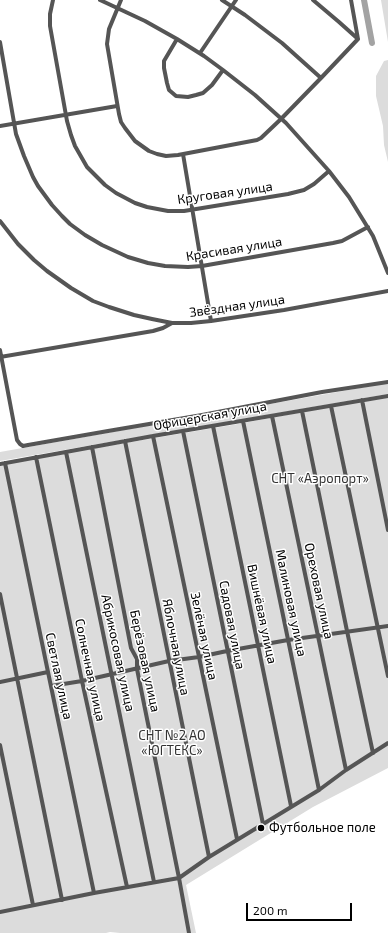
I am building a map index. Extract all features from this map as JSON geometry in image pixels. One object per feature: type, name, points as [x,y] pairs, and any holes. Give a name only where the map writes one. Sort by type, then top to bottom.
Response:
[{"type":"street","name":"Круговая улица","points":[[52,0],[50,26],[71,135],[87,167],[105,185],[126,199],[147,207],[168,211],[193,210],[304,190],[314,184],[329,171]]},
{"type":"street","points":[[100,0],[145,21],[200,54],[255,95],[281,119],[329,171],[349,197],[373,236],[388,273]]},
{"type":"street","points":[[121,0],[109,29],[107,44],[121,122],[141,147],[166,156],[184,154],[261,138],[358,39]]},
{"type":"street","points":[[222,0],[245,15],[282,44],[320,78]]},
{"type":"street","points":[[200,54],[236,0]]},
{"type":"street","points":[[313,0],[358,39]]},
{"type":"street","points":[[351,0],[358,39]]},
{"type":"street","points":[[177,39],[164,61],[169,90],[176,96],[188,97],[203,93],[212,85],[223,70]]},
{"type":"street","name":"Красивая улица","points":[[0,42],[16,134],[33,177],[52,205],[70,224],[85,235],[113,251],[148,263],[176,267],[202,266],[342,241],[368,227]]},
{"type":"street","points":[[0,126],[117,106]]},
{"type":"street","points":[[184,154],[211,321]]},
{"type":"street","name":"Звёздная улица","points":[[0,221],[18,244],[34,260],[71,288],[93,301],[109,307],[134,315],[172,323],[191,324],[291,309],[388,291]]},
{"type":"street","points":[[1,357],[153,331],[172,323]]},
{"type":"street","points":[[0,350],[17,440],[23,446],[317,393],[388,382]]},
{"type":"street","name":"Офицерская улица","points":[[0,464],[388,396]]},
{"type":"street","points":[[362,400],[388,530]]},
{"type":"street","points":[[331,406],[388,676]]},
{"type":"street","points":[[302,411],[347,631],[374,753]]},
{"type":"street","name":"Ореховая улица","points":[[272,416],[346,770]]},
{"type":"street","name":"Малиновая улица","points":[[243,421],[319,790]]},
{"type":"street","name":"Вишнёвая улица","points":[[213,426],[291,806]]},
{"type":"street","name":"Садовая улица","points":[[183,431],[262,824]]},
{"type":"street","name":"Зелёная улица","points":[[153,436],[237,839]]},
{"type":"street","name":"Яблочная улица","points":[[125,441],[208,857]]},
{"type":"street","name":"Берёзовая улица","points":[[92,447],[131,648],[137,660],[137,669],[189,933]]},
{"type":"street","name":"Абрикосовая улица","points":[[66,452],[154,882]]},
{"type":"street","name":"Солнечная улица","points":[[36,457],[82,681],[127,887]]},
{"type":"street","name":"Светлая улица","points":[[5,463],[94,893]]},
{"type":"street","points":[[0,594],[62,900]]},
{"type":"street","points":[[51,686],[82,681],[169,661],[258,645],[388,626]]},
{"type":"street","points":[[0,682],[48,672]]},
{"type":"street","points":[[0,912],[179,878],[208,857],[319,790],[346,770],[388,743]]},
{"type":"street","points":[[0,745],[33,905]]},
{"type":"green space","points":[[381,0],[388,0],[388,42]]},
{"type":"green space","points":[[388,60],[388,162],[384,145],[383,126],[376,96],[376,76],[384,61]]},
{"type":"green space","points":[[388,383],[388,394],[0,461],[0,452]]},
{"type":"green space","name":"СНТ №2 АО «ЮГТЕКС»","points":[[388,396],[388,768],[313,807],[186,885],[196,933],[0,933],[0,464],[238,424]]},
{"type":"waterway","points":[[364,0],[372,43]]},
{"type":"place","name":"Футбольное поле","points":[[261,828]]},
{"type":"park label","name":"СНТ «Аэропорт»","points":[[320,479]]}]
